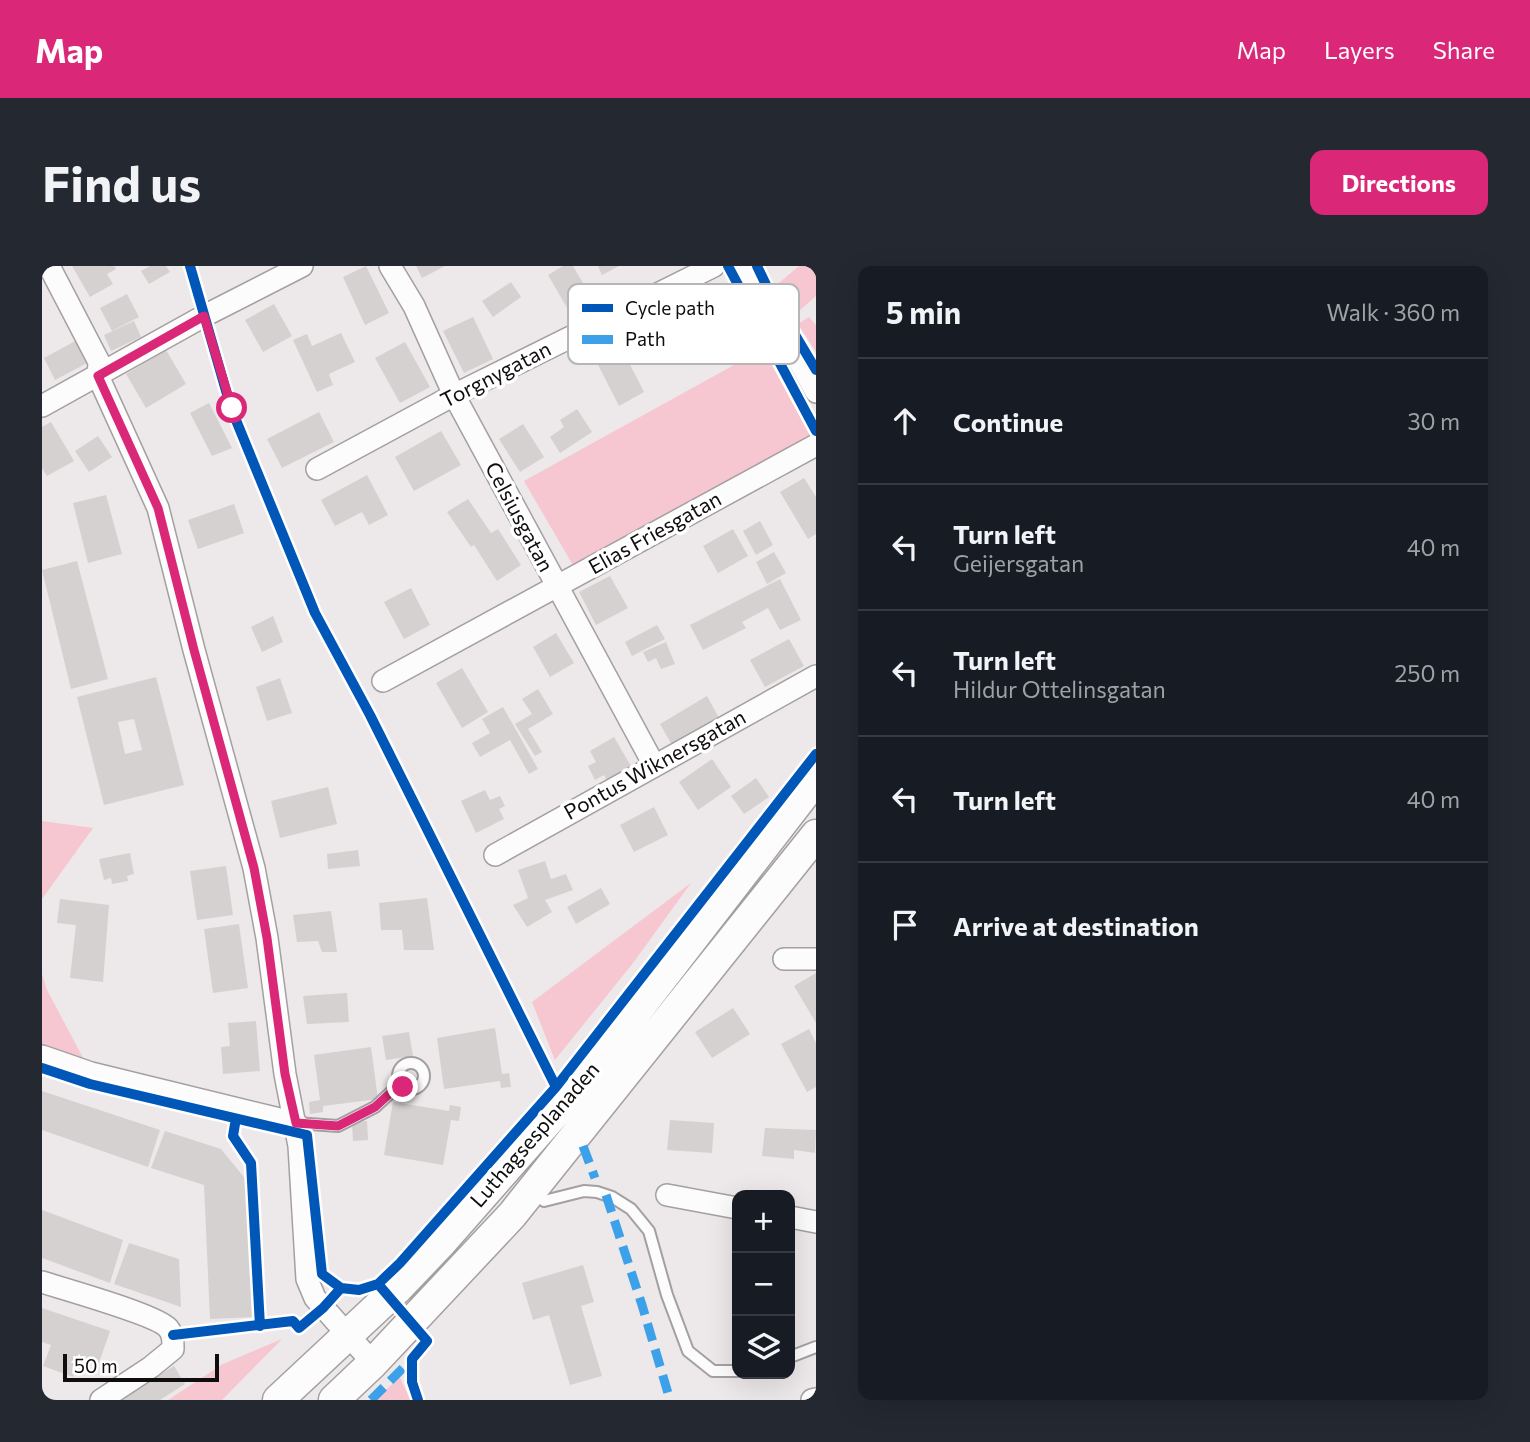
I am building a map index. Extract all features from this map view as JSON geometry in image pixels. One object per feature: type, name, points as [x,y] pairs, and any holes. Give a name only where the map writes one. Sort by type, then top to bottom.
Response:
[{"type":"main road","name":"Luthagsesplanaden","points":[[278,1400],[348,1336],[439,1245],[578,1087],[816,779]]},
{"type":"main road","name":"Luthagsesplanaden","points":[[334,1400],[373,1363],[512,1215],[816,835]]},
{"type":"street","points":[[49,266],[99,362],[98,376],[158,508],[254,868],[267,938],[285,1074],[296,1123],[307,1279],[315,1298],[373,1363]]},
{"type":"street","points":[[42,405],[204,316],[302,266]]},
{"type":"street","name":"Celsiusgatan","points":[[390,266],[414,306],[454,395],[654,765]]},
{"type":"street","name":"Torgnygatan","points":[[678,284],[714,266]]},
{"type":"street","points":[[747,266],[757,284]]},
{"type":"street","name":"Torgnygatan","points":[[317,469],[454,395],[568,338]]},
{"type":"street","points":[[799,361],[816,392]]},
{"type":"street","name":"Elias Friesgatan","points":[[383,681],[816,445]]},
{"type":"street","name":"Pontus Wiknersgatan","points":[[495,855],[816,676]]},
{"type":"street","points":[[784,960],[816,959]]},
{"type":"street","points":[[42,1056],[91,1073],[296,1123]]},
{"type":"street","points":[[667,1195],[732,1207]]},
{"type":"street","points":[[795,1218],[816,1222]]},
{"type":"street","points":[[42,1282],[157,1321],[166,1325],[173,1335],[173,1349],[101,1400]]},
{"type":"lane","points":[[296,1123],[338,1126],[375,1107],[400,1084]]},
{"type":"lane","points":[[544,1201],[584,1191],[597,1192],[612,1197],[631,1209],[649,1231],[667,1295],[688,1351],[713,1371],[732,1371]]},
{"type":"lane","points":[[795,1355],[816,1347]]},
{"type":"shaded area","points":[[799,266],[816,266],[816,296],[799,311],[799,284],[779,283]]},
{"type":"shaded area","points":[[809,317],[816,325],[816,352],[799,326]]},
{"type":"shaded area","points":[[736,364],[771,364],[811,437],[574,567],[524,481]]},
{"type":"shaded area","points":[[42,821],[93,828],[42,899]]},
{"type":"shaded area","points":[[691,883],[633,963],[555,1060],[532,1002]]},
{"type":"shaded area","points":[[42,974],[47,990],[91,1073],[42,1056]]},
{"type":"shaded area","points":[[282,1339],[222,1400],[168,1400],[223,1364]]},
{"type":"shaded area","points":[[400,1377],[410,1400],[375,1400]]},
{"type":"building","points":[[72,266],[114,266],[116,269],[107,274],[113,284],[90,297]]},
{"type":"building","points":[[150,266],[166,266],[170,272],[149,284],[141,271]]},
{"type":"building","points":[[366,266],[389,313],[365,325],[343,277]]},
{"type":"building","points":[[416,266],[445,266],[422,278]]},
{"type":"building","points":[[563,266],[573,266],[584,284],[568,284],[568,310],[548,275]]},
{"type":"building","points":[[598,266],[619,266],[602,275]]},
{"type":"building","points":[[511,282],[521,297],[493,317],[482,301]]},
{"type":"building","points":[[127,294],[139,317],[112,331],[100,308]]},
{"type":"building","points":[[274,304],[292,336],[263,352],[245,320]]},
{"type":"building","points":[[473,317],[493,359],[464,373],[443,331]]},
{"type":"building","points":[[134,321],[141,337],[111,351],[104,335]]},
{"type":"building","points":[[341,333],[355,362],[329,374],[333,385],[317,392],[293,340],[307,334],[312,346]]},
{"type":"building","points":[[79,339],[91,361],[55,380],[44,358]]},
{"type":"building","points":[[405,342],[430,387],[400,403],[375,358]]},
{"type":"building","points":[[166,350],[186,384],[146,408],[126,374]]},
{"type":"building","points":[[598,364],[630,364],[644,392],[619,406]]},
{"type":"building","points":[[209,403],[232,448],[212,456],[190,413]]},
{"type":"building","points":[[577,409],[592,432],[560,453],[550,437],[564,427],[560,420]]},
{"type":"building","points":[[319,412],[334,442],[282,468],[267,439]]},
{"type":"building","points":[[51,422],[74,461],[47,476],[42,468],[42,427]]},
{"type":"building","points":[[523,424],[544,457],[520,472],[499,439]]},
{"type":"building","points":[[441,431],[461,465],[414,491],[395,457]]},
{"type":"building","points":[[98,436],[112,457],[89,472],[75,451]]},
{"type":"building","points":[[367,475],[388,515],[369,525],[362,512],[335,526],[321,500]]},
{"type":"building","points":[[804,478],[816,497],[816,534],[808,539],[780,492]]},
{"type":"building","points":[[106,495],[122,554],[88,563],[73,503]]},
{"type":"building","points":[[468,499],[491,533],[498,529],[521,565],[497,581],[474,545],[471,547],[447,512]]},
{"type":"building","points":[[234,504],[244,533],[198,549],[188,520]]},
{"type":"building","points":[[760,521],[773,545],[756,555],[743,531]]},
{"type":"building","points":[[733,529],[748,556],[718,573],[703,546]]},
{"type":"building","points":[[774,552],[786,573],[767,584],[756,562]]},
{"type":"building","points":[[77,561],[108,679],[71,689],[42,570]]},
{"type":"building","points":[[610,576],[628,608],[596,625],[579,592]]},
{"type":"building","points":[[780,579],[801,620],[780,630],[768,608],[742,622],[746,628],[703,650],[690,625]]},
{"type":"building","points":[[411,588],[430,625],[404,639],[384,602]]},
{"type":"building","points":[[273,616],[283,642],[262,652],[251,627]]},
{"type":"building","points":[[657,625],[665,639],[632,656],[625,642]]},
{"type":"building","points":[[556,633],[574,663],[550,677],[533,647]]},
{"type":"building","points":[[789,639],[804,666],[765,687],[750,660]]},
{"type":"building","points":[[666,642],[675,664],[661,669],[656,658],[648,662],[643,652]]},
{"type":"building","points":[[462,668],[488,712],[462,728],[436,683]]},
{"type":"building","points":[[156,677],[184,785],[104,805],[77,697]],"holes":[[[134,719],[142,750],[125,754],[118,722]]]},
{"type":"building","points":[[280,678],[292,713],[267,721],[256,687]]},
{"type":"building","points":[[538,689],[553,714],[528,729],[542,752],[535,756],[515,724],[532,714],[522,699]]},
{"type":"building","points":[[707,696],[719,718],[672,745],[660,724]]},
{"type":"building","points":[[503,707],[538,769],[529,774],[510,740],[480,757],[472,743],[490,733],[482,719]]},
{"type":"building","points":[[614,737],[632,768],[607,781],[604,775],[595,780],[588,766],[596,762],[590,751]]},
{"type":"building","points":[[712,759],[731,787],[698,810],[679,782]]},
{"type":"building","points":[[756,778],[769,797],[744,814],[731,796]]},
{"type":"building","points":[[328,787],[337,824],[280,838],[271,801]]},
{"type":"building","points":[[485,790],[490,800],[500,796],[505,806],[499,809],[504,819],[476,833],[461,801]]},
{"type":"building","points":[[654,807],[668,835],[634,852],[620,825]]},
{"type":"building","points":[[358,850],[360,866],[328,869],[327,854]]},
{"type":"building","points":[[130,853],[134,874],[127,876],[128,881],[112,884],[111,878],[104,880],[99,859]]},
{"type":"building","points":[[545,861],[551,879],[566,874],[573,890],[545,900],[552,912],[527,927],[513,905],[528,898],[518,870]]},
{"type":"building","points":[[226,866],[233,915],[197,920],[190,871]]},
{"type":"building","points":[[601,888],[610,904],[576,924],[567,907]]},
{"type":"building","points":[[427,898],[434,950],[404,950],[402,930],[381,930],[379,903]]},
{"type":"building","points":[[60,899],[109,905],[103,982],[70,978],[76,925],[57,923]]},
{"type":"building","points":[[331,911],[337,952],[322,952],[318,941],[297,942],[293,915]]},
{"type":"building","points":[[239,924],[248,988],[213,993],[204,929]]},
{"type":"building","points":[[816,973],[816,1023],[794,986]]},
{"type":"building","points":[[347,993],[349,1022],[307,1024],[303,996]]},
{"type":"building","points":[[733,1008],[750,1034],[712,1058],[695,1032]]},
{"type":"building","points":[[256,1021],[260,1071],[223,1074],[221,1047],[230,1046],[228,1023]]},
{"type":"building","points":[[495,1028],[502,1074],[509,1073],[511,1087],[501,1088],[500,1081],[444,1089],[437,1038]]},
{"type":"building","points":[[809,1029],[816,1043],[816,1087],[807,1092],[781,1044]]},
{"type":"building","points":[[409,1032],[413,1056],[386,1060],[382,1036]]},
{"type":"building","points":[[371,1047],[378,1099],[323,1106],[323,1112],[310,1114],[309,1102],[320,1100],[314,1055]]},
{"type":"building","points":[[42,1091],[160,1130],[148,1167],[42,1130]]},
{"type":"building","points":[[393,1102],[449,1111],[450,1105],[461,1107],[459,1121],[451,1120],[443,1165],[384,1155]]},
{"type":"building","points":[[670,1120],[714,1123],[712,1153],[667,1150]]},
{"type":"building","points":[[367,1121],[368,1140],[353,1141],[352,1122]]},
{"type":"building","points":[[765,1128],[816,1130],[815,1153],[794,1150],[794,1159],[762,1156]]},
{"type":"building","points":[[165,1131],[221,1149],[248,1182],[253,1317],[210,1319],[204,1185],[151,1168]]},
{"type":"building","points":[[42,1210],[123,1240],[110,1283],[42,1258]]},
{"type":"building","points":[[129,1243],[179,1259],[181,1307],[114,1284]]},
{"type":"building","points":[[583,1265],[594,1302],[581,1306],[602,1376],[570,1385],[549,1315],[533,1320],[522,1283]]},
{"type":"building","points":[[42,1308],[110,1331],[99,1363],[80,1357],[73,1377],[43,1366],[51,1345],[42,1342]]},
{"type":"building","points":[[174,1366],[185,1384],[160,1400],[120,1400]]},
{"type":"marked path","points":[[583,1146],[595,1178]]},
{"type":"marked path","points":[[606,1195],[670,1400]]},
{"type":"marked path","points":[[371,1400],[412,1359]]},
{"type":"cycle path","points":[[190,266],[231,408],[315,613],[370,715],[556,1087]]},
{"type":"cycle path","points":[[728,266],[738,284]]},
{"type":"cycle path","points":[[757,266],[766,284]]},
{"type":"cycle path","points":[[799,341],[816,370]]},
{"type":"cycle path","points":[[780,364],[816,431]]},
{"type":"cycle path","points":[[418,1400],[412,1382],[412,1359],[427,1341],[378,1284],[400,1263],[556,1087],[816,754]]},
{"type":"cycle path","points":[[42,1068],[90,1084],[307,1135],[322,1274],[341,1288]]},
{"type":"cycle path","points":[[235,1124],[233,1136],[251,1163],[260,1326]]},
{"type":"cycle path","points":[[173,1335],[293,1321],[299,1328],[341,1288],[359,1290],[378,1284]]},
{"type":"route","points":[[232,408],[204,316],[98,376],[158,508],[254,868],[267,938],[285,1074],[296,1123],[338,1126],[375,1107],[400,1084],[403,1087]]}]
